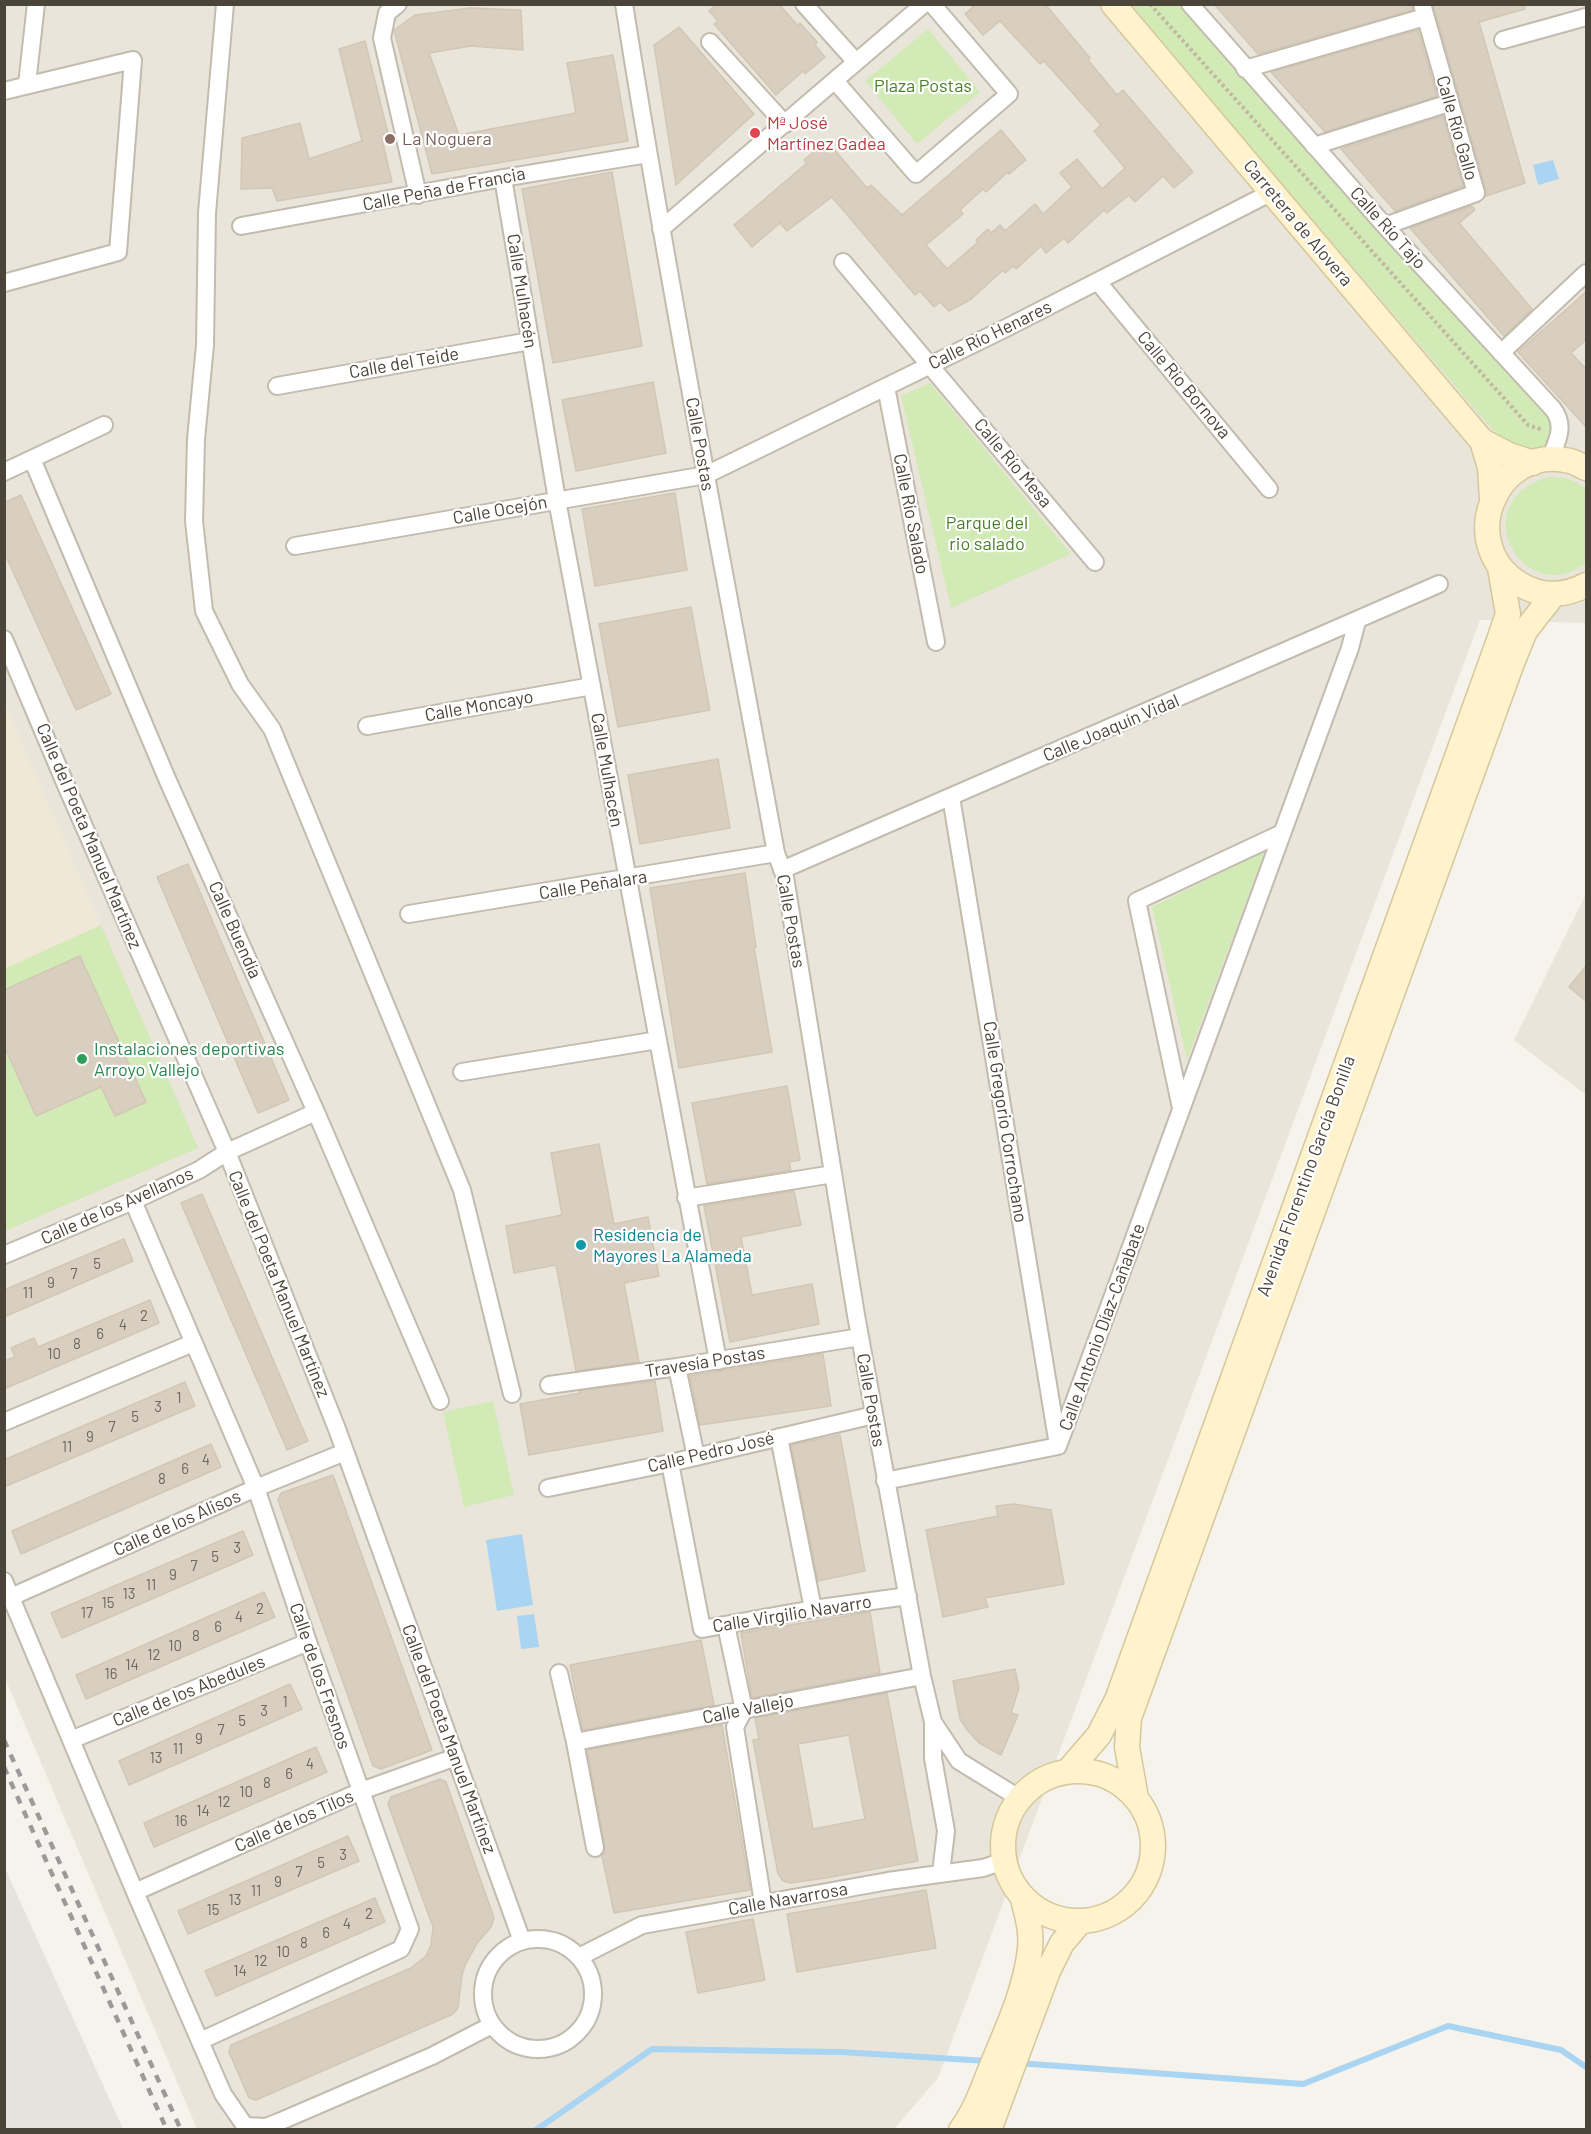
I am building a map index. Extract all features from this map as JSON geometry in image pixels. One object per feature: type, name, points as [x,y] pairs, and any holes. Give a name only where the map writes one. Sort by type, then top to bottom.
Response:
[{"type":"street","points":[[27,84],[36,4]]},
{"type":"street","points":[[225,4],[207,213],[205,345],[196,439],[194,522],[204,611],[240,684],[272,729],[462,1190],[512,1394]]},
{"type":"street","points":[[398,4],[387,13],[382,38],[418,195]]},
{"type":"street","name":"Calle Postas","points":[[624,4],[661,229],[776,853],[782,870],[885,1481],[922,1676],[933,1722],[959,1761],[1019,1798]]},
{"type":"street","points":[[804,4],[856,62]]},
{"type":"street","points":[[661,229],[836,82],[924,4]]},
{"type":"street","points":[[836,82],[916,174],[1009,93],[932,4]]},
{"type":"street","name":"Carretera de Alovera","points":[[1113,4],[1482,441],[1509,455],[1565,463]]},
{"type":"street","name":"Calle Río Tajo","points":[[1190,4],[1385,226],[1559,417],[1559,436]]},
{"type":"street","points":[[1245,69],[1424,11]]},
{"type":"street","name":"Calle Río Gallo","points":[[1385,226],[1476,193],[1424,11]]},
{"type":"street","points":[[1503,40],[1587,17]]},
{"type":"street","points":[[710,42],[785,124]]},
{"type":"street","points":[[4,91],[133,60],[118,252],[4,283]]},
{"type":"street","points":[[1314,146],[1449,103]]},
{"type":"street","name":"Calle Peña de Francia","points":[[241,226],[648,154]]},
{"type":"street","name":"Calle Mulhacén","points":[[503,178],[557,500],[718,1361]]},
{"type":"street","name":"Calle Río Henares","points":[[706,475],[1098,282],[1272,192]]},
{"type":"street","name":"Calle Río Mesa","points":[[843,262],[1095,562]]},
{"type":"street","points":[[1501,353],[1587,273]]},
{"type":"street","name":"Calle Río Bornova","points":[[1098,282],[1269,489]]},
{"type":"street","name":"Calle del Teide","points":[[277,386],[530,341]]},
{"type":"street","name":"Calle Río Salado","points":[[886,387],[936,642]]},
{"type":"street","points":[[4,472],[104,425]]},
{"type":"street","points":[[1492,499],[1502,483],[1516,471],[1565,463],[1559,436]]},
{"type":"street","name":"Carretera de Alovera","points":[[1482,441],[1490,467],[1492,499]]},
{"type":"street","name":"Calle Buendía","points":[[32,459],[168,781],[316,1112],[440,1401]]},
{"type":"street","name":"Calle Ocejón","points":[[295,546],[706,475]]},
{"type":"street","name":"Avenida Florentino García Bonilla","points":[[1068,1771],[1099,1735],[1117,1700],[1508,614],[1500,568],[1491,552],[1487,535],[1487,517],[1492,499]]},
{"type":"street","points":[[1500,568],[1515,582],[1533,591],[1575,591]]},
{"type":"street","name":"Calle Joaquín Vidal","points":[[782,870],[1440,584]]},
{"type":"street","name":"Avenida Florentino García Bonilla","points":[[1136,1798],[1127,1747],[1130,1718],[1512,663],[1526,631],[1575,591]]},
{"type":"street","name":"Calle Antonio Díaz-Cañabate","points":[[885,1481],[1058,1446],[1350,648],[1357,621]]},
{"type":"street","name":"Calle del Poeta Manuel Martínez","points":[[4,639],[226,1152],[345,1452],[522,1941]]},
{"type":"street","name":"Calle Moncayo","points":[[367,726],[591,686]]},
{"type":"street","name":"Calle Gregorio Corrochano","points":[[951,797],[1058,1446]]},
{"type":"street","points":[[1181,1109],[1137,901],[1282,833]]},
{"type":"street","name":"Calle Peñalara","points":[[409,914],[776,853]]},
{"type":"street","points":[[462,1072],[658,1040]]},
{"type":"street","name":"Calle de los Avellanos","points":[[4,1255],[133,1201],[199,1170],[226,1152],[316,1112]]},
{"type":"street","points":[[686,1198],[832,1174]]},
{"type":"street","name":"Calle de los Fresnos","points":[[133,1201],[256,1488],[410,1929],[401,1948],[201,2041]]},
{"type":"street","name":"Travesía Postas","points":[[549,1385],[718,1361],[860,1337]]},
{"type":"street","points":[[4,1422],[193,1343]]},
{"type":"street","points":[[677,1367],[696,1456]]},
{"type":"street","name":"Calle Pedro José","points":[[548,1488],[670,1463],[874,1415]]},
{"type":"street","points":[[779,1437],[813,1609]]},
{"type":"street","name":"Calle de los Alisos","points":[[11,1597],[256,1488],[345,1452]]},
{"type":"street","name":"Calle Virgilio Navarro","points":[[670,1463],[702,1629],[813,1609],[908,1596]]},
{"type":"street","points":[[4,1581],[223,2094],[245,2126],[266,2127],[432,2056],[492,2025]]},
{"type":"street","points":[[726,1625],[744,1710],[735,1726],[763,1903]]},
{"type":"street","name":"Calle de los Abedules","points":[[71,1740],[308,1642]]},
{"type":"street","points":[[559,1673],[595,1848]]},
{"type":"street","name":"Calle Vallejo","points":[[575,1742],[922,1676]]},
{"type":"street","points":[[933,1722],[933,1758],[946,1831],[941,1874]]},
{"type":"street","name":"Calle de los Tilos","points":[[135,1892],[361,1791],[456,1757]]},
{"type":"street","points":[[961,2130],[1000,2048],[1021,1991],[1030,1948],[1030,1928],[1023,1899],[1004,1860],[1003,1833],[1008,1817],[1019,1798],[1038,1781],[1068,1771],[1092,1773],[1114,1780],[1136,1798],[1148,1818],[1153,1847],[1150,1867],[1136,1893],[1121,1908],[1102,1917],[1079,1923],[1052,1917],[1023,1899]]},
{"type":"street","name":"Calle Navarrosa","points":[[579,1957],[642,1925],[982,1868],[1004,1860]]},
{"type":"street","points":[[989,2130],[1048,1971],[1062,1943],[1079,1923]]},
{"type":"street","points":[[537,1938],[553,1940],[568,1947],[579,1957],[590,1972],[594,1990],[592,2008],[585,2025],[573,2038],[556,2047],[538,2050],[512,2043],[492,2025],[484,2009],[483,1992],[486,1976],[494,1960],[507,1949],[522,1941],[537,1938]]},
{"type":"path","points":[[1150,4],[1528,425],[1559,436]]},
{"type":"shaded area","points":[[4,5],[1586,5],[1586,623],[1480,620],[938,2078],[894,2129],[197,2129],[5,1678]]},
{"type":"shaded area","points":[[4,702],[101,925],[5,969],[4,969]]},
{"type":"shaded area","points":[[1586,894],[1586,1095],[1514,1040]]},
{"type":"shaded area","points":[[5,1868],[123,2129],[5,2129]]},
{"type":"green space","points":[[1132,5],[1181,5],[1559,428],[1557,445],[1525,449],[1504,443],[1198,86]]},
{"type":"green space","name":"Plaza Postas","points":[[928,29],[980,92],[917,144],[865,81]]},
{"type":"green space","name":"Parque del rio salado","points":[[930,383],[1071,554],[951,608],[901,396]]},
{"type":"green space","points":[[1548,477],[1568,479],[1586,489],[1586,562],[1564,574],[1544,574],[1525,564],[1512,549],[1506,529],[1508,509],[1522,491]]},
{"type":"green space","points":[[1265,851],[1187,1060],[1152,907]]},
{"type":"green space","name":"Instalaciones deportivas Arroyo Vallejo","points":[[101,925],[198,1148],[5,1231],[4,969]]},
{"type":"green space","points":[[493,1401],[514,1495],[464,1507],[443,1412]]},
{"type":"water","points":[[1553,160],[1559,179],[1538,185],[1533,165]]},
{"type":"water","points":[[522,1534],[533,1605],[497,1611],[486,1540]]},
{"type":"water","points":[[534,1614],[539,1647],[521,1649],[517,1616]]},
{"type":"building","points":[[717,4],[779,4],[798,26],[800,23],[817,42],[815,45],[825,57],[805,74],[803,71],[776,95],[714,24],[718,21],[709,11]]},
{"type":"building","points":[[976,4],[1045,4],[1117,95],[1123,90],[1193,172],[1174,188],[1163,176],[1135,202],[1129,195],[1107,213],[1104,210],[1068,243],[1064,238],[1046,253],[1041,246],[1016,269],[1013,266],[1005,273],[1003,270],[970,300],[949,311],[940,302],[934,307],[920,291],[915,295],[832,197],[787,231],[780,223],[752,247],[734,225],[807,163],[804,160],[827,141],[867,188],[871,185],[902,215],[1001,130],[1026,160],[1009,174],[1008,172],[986,192],[983,189],[960,210],[963,214],[926,245],[947,269],[978,242],[976,240],[988,229],[991,233],[1000,225],[1005,231],[1035,204],[1043,214],[1072,187],[1060,173],[1077,159],[1102,189],[1125,168],[1094,131],[1101,125],[1044,61],[1040,64],[1000,21],[983,35],[965,14]]},
{"type":"building","points":[[1214,4],[1412,4],[1413,10],[1258,54]]},
{"type":"building","points":[[1433,4],[1524,4],[1525,9],[1479,22],[1525,183],[1486,196]]},
{"type":"building","points":[[470,8],[521,10],[523,50],[471,46],[429,53],[459,135],[576,113],[567,63],[613,55],[628,141],[432,174],[394,30],[415,15]]},
{"type":"building","points":[[679,27],[754,114],[676,185],[654,45]]},
{"type":"building","points":[[1418,30],[1437,96],[1325,132],[1271,72]]},
{"type":"building","points":[[365,41],[388,133],[381,135],[392,182],[277,201],[272,188],[241,189],[242,138],[300,123],[309,159],[362,141],[339,49]]},
{"type":"building","points":[[1443,116],[1463,186],[1395,211],[1341,149]]},
{"type":"building","points":[[612,172],[642,346],[553,363],[522,189]]},
{"type":"building","points":[[1472,206],[1475,210],[1459,223],[1532,309],[1504,336],[1410,228]]},
{"type":"building","points":[[1587,291],[1587,339],[1571,353],[1587,370],[1587,428],[1518,352]]},
{"type":"building","points":[[653,382],[666,453],[576,471],[562,400]]},
{"type":"building","points":[[675,493],[687,570],[595,586],[582,509]]},
{"type":"building","points":[[21,495],[111,694],[76,710],[4,552],[4,503]]},
{"type":"building","points":[[691,607],[710,710],[618,727],[599,624]]},
{"type":"building","points":[[718,759],[730,828],[640,844],[628,775]]},
{"type":"building","points":[[188,864],[289,1100],[258,1113],[157,877]]},
{"type":"building","points":[[745,873],[756,947],[754,947],[772,1052],[679,1068],[650,888]]},
{"type":"building","points":[[80,956],[146,1102],[115,1116],[101,1087],[36,1116],[4,1046],[4,990]]},
{"type":"building","points":[[1587,965],[1587,1002],[1569,987]]},
{"type":"building","points":[[787,1086],[800,1160],[789,1162],[791,1170],[707,1184],[692,1103]]},
{"type":"building","name":"Residencia de Mayores La Alameda","points":[[599,1144],[614,1224],[648,1217],[659,1276],[624,1283],[639,1362],[576,1371],[556,1265],[514,1273],[506,1226],[562,1215],[551,1153]]},
{"type":"building","points":[[794,1191],[801,1225],[741,1237],[752,1295],[812,1284],[819,1324],[730,1342],[704,1206]]},
{"type":"building","points":[[202,1194],[308,1441],[287,1450],[181,1203]]},
{"type":"building","points":[[124,1239],[133,1261],[4,1317],[4,1290]]},
{"type":"building","points":[[150,1300],[159,1323],[4,1389],[4,1361],[15,1357],[11,1348],[34,1338],[38,1347]]},
{"type":"building","points":[[823,1354],[831,1406],[700,1425],[690,1376]]},
{"type":"building","points":[[655,1381],[663,1431],[529,1455],[520,1404],[580,1393],[579,1391]]},
{"type":"building","points":[[185,1382],[195,1406],[4,1487],[4,1460]]},
{"type":"building","points":[[840,1435],[865,1571],[818,1581],[791,1445]]},
{"type":"building","points":[[211,1444],[221,1467],[21,1554],[12,1531]]},
{"type":"building","points":[[333,1475],[432,1750],[381,1769],[373,1766],[278,1500],[281,1493]]},
{"type":"building","points":[[1014,1504],[1051,1510],[1064,1584],[985,1598],[988,1607],[943,1617],[926,1530],[998,1516],[996,1506]]},
{"type":"building","points":[[243,1531],[253,1555],[62,1638],[51,1613]]},
{"type":"building","points":[[264,1592],[275,1617],[86,1699],[76,1675]]},
{"type":"building","points":[[870,1612],[880,1673],[752,1698],[741,1633]]},
{"type":"building","points":[[701,1640],[714,1705],[583,1730],[570,1665]]},
{"type":"building","points":[[1015,1669],[1019,1688],[1011,1713],[1018,1715],[1001,1755],[979,1743],[960,1719],[953,1681]]},
{"type":"building","points":[[290,1684],[302,1709],[129,1785],[119,1761]]},
{"type":"building","points":[[887,1693],[918,1861],[826,1878],[791,1883],[783,1881],[778,1874],[753,1740],[759,1739],[755,1718]],"holes":[[[849,1735],[865,1819],[813,1829],[798,1744]]]},
{"type":"building","points":[[722,1725],[750,1890],[614,1913],[602,1856],[605,1846],[587,1750]]},
{"type":"building","points":[[316,1747],[327,1772],[154,1847],[144,1823]]},
{"type":"building","points":[[440,1779],[446,1782],[494,1918],[491,1927],[478,1942],[465,1965],[458,2008],[453,2014],[256,2100],[249,2098],[229,2052],[231,2045],[411,1968],[426,1956],[431,1945],[433,1927],[388,1804],[391,1797]]},
{"type":"building","points":[[348,1836],[359,1861],[188,1934],[178,1911]]},
{"type":"building","points":[[926,1890],[936,1948],[797,1972],[787,1914]]},
{"type":"building","points":[[375,1898],[385,1922],[216,1996],[205,1971]]},
{"type":"building","points":[[753,1919],[765,1980],[698,1993],[686,1932]]},
{"type":"waterway","points":[[1018,2063],[1303,2084],[1448,2026],[1561,2050],[1586,2067]]},
{"type":"waterway","points":[[536,2130],[652,2049],[841,2052],[987,2061]]},
{"type":"railway","points":[[4,1740],[181,2130]]},
{"type":"railway","points":[[4,1767],[167,2130]]},
{"type":"place","name":"Mª José Martínez Gadea","points":[[755,133]]},
{"type":"place","name":"La Noguera","points":[[390,139]]},
{"type":"place","name":"Instalaciones deportivas Arroyo Vallejo","points":[[82,1059]]},
{"type":"place","name":"Residencia de Mayores La Alameda","points":[[581,1245]]}]
